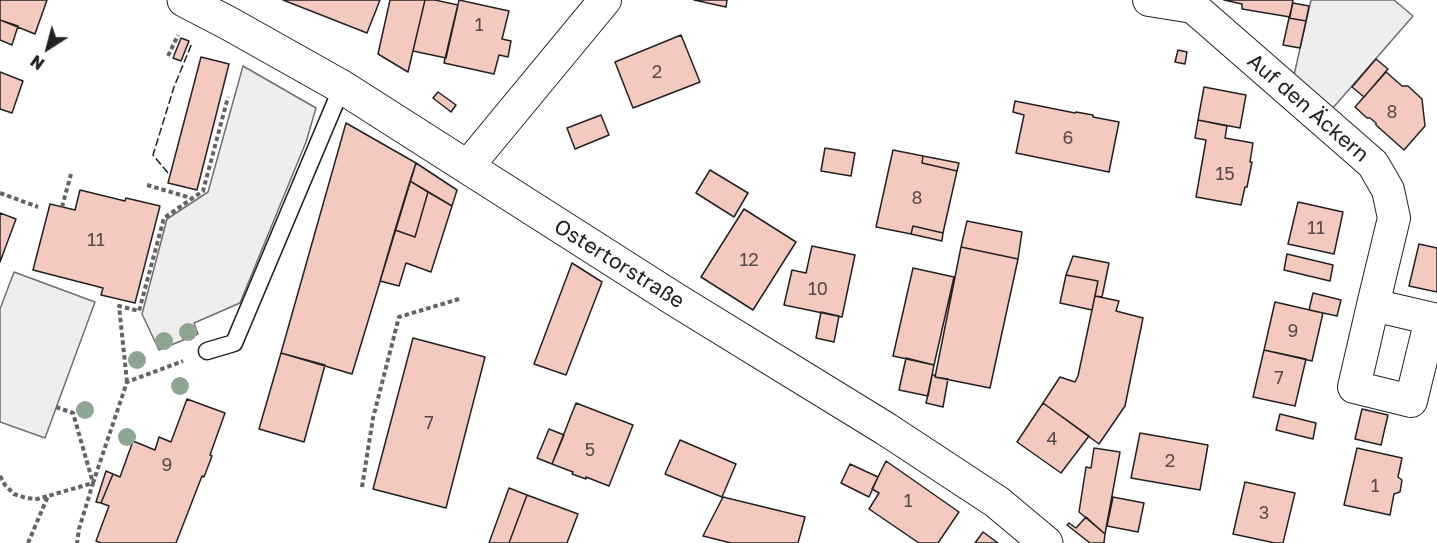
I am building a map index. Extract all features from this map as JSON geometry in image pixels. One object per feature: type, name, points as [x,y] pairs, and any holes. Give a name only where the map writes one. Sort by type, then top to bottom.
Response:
[{"type":"street","points":[[467,167],[605,0]]},
{"type":"street","name":"Auf den Äckern","points":[[1149,0],[1193,6],[1373,164],[1388,190],[1394,218],[1373,305],[1354,387],[1411,401],[1434,320],[1373,305]]},
{"type":"street","name":"Ostertorstraße","points":[[190,8],[231,24],[342,87],[666,294],[886,429],[997,502],[1046,543]]},
{"type":"lane","points":[[207,351],[234,343],[342,87]]},
{"type":"path","points":[[168,56],[190,8]]},
{"type":"path","points":[[77,543],[93,483],[128,382],[119,306],[139,311],[164,218],[202,191],[228,97]]},
{"type":"path","points":[[62,207],[71,174]]},
{"type":"path","points":[[147,184],[192,198]]},
{"type":"path","points":[[0,193],[38,207]]},
{"type":"path","points":[[362,487],[373,418],[399,317],[459,299]]},
{"type":"path","points":[[128,382],[207,351]]},
{"type":"path","points":[[56,407],[73,413],[93,483]]},
{"type":"path","points":[[0,476],[5,486],[14,494],[37,499],[93,483]]},
{"type":"path","points":[[28,543],[48,496]]},
{"type":"shaded area","points":[[1311,0],[1394,0],[1413,16],[1332,109],[1294,75]]},
{"type":"shaded area","points":[[243,66],[316,108],[306,142],[240,303],[194,323],[198,334],[159,350],[142,314],[167,219],[208,192]]},
{"type":"shaded area","points":[[14,272],[95,302],[45,438],[0,422],[0,309]]},
{"type":"building","points":[[0,0],[47,0],[35,34],[0,20]]},
{"type":"building","points":[[283,0],[380,0],[367,33]]},
{"type":"building","points":[[390,0],[425,0],[408,72],[378,54]]},
{"type":"building","points":[[425,0],[458,5],[446,58],[413,51]]},
{"type":"building","points":[[459,0],[509,11],[502,39],[511,41],[508,57],[499,55],[494,74],[444,63]]},
{"type":"building","points":[[694,0],[727,0],[726,7]]},
{"type":"building","points":[[1224,0],[1293,0],[1290,17],[1242,9],[1242,4]]},
{"type":"building","points":[[1293,3],[1309,6],[1306,21],[1289,18]]},
{"type":"building","points":[[1289,18],[1306,21],[1300,48],[1283,45]]},
{"type":"building","points":[[0,20],[18,26],[12,45],[0,40]]},
{"type":"building","points":[[681,35],[700,82],[633,108],[615,62]]},
{"type":"building","points":[[181,38],[189,41],[181,61],[173,58]]},
{"type":"building","points":[[1178,50],[1187,52],[1185,64],[1175,62]]},
{"type":"building","points":[[201,57],[229,64],[197,190],[168,183]]},
{"type":"building","points":[[1376,59],[1388,69],[1364,97],[1352,87]]},
{"type":"building","points":[[0,72],[23,81],[12,113],[0,109]]},
{"type":"building","points":[[1386,72],[1402,86],[1408,86],[1422,99],[1425,126],[1404,150],[1376,123],[1355,107]]},
{"type":"building","points":[[1204,87],[1246,95],[1240,128],[1198,120]]},
{"type":"building","points":[[438,92],[456,105],[451,112],[433,98]]},
{"type":"building","points":[[1015,101],[1119,122],[1109,172],[1016,153],[1024,115],[1013,112]]},
{"type":"building","points":[[601,115],[609,135],[575,149],[567,128]]},
{"type":"building","points":[[1198,120],[1227,126],[1225,138],[1253,143],[1250,162],[1252,162],[1241,205],[1196,197],[1206,140],[1195,138]]},
{"type":"building","points":[[346,123],[416,163],[352,374],[281,353]]},
{"type":"building","points":[[825,148],[855,153],[851,176],[821,171]]},
{"type":"building","points":[[893,150],[923,156],[922,163],[957,171],[943,233],[913,226],[911,234],[876,227]]},
{"type":"building","points":[[923,156],[959,163],[957,171],[922,163]]},
{"type":"building","points":[[416,163],[457,190],[452,206],[410,181]]},
{"type":"building","points":[[710,170],[748,193],[734,217],[696,193]]},
{"type":"building","points":[[410,181],[428,192],[415,237],[395,230]]},
{"type":"building","points":[[80,190],[125,201],[126,198],[160,206],[135,303],[101,295],[103,288],[33,270],[50,204],[75,210]]},
{"type":"building","points":[[428,192],[452,206],[431,272],[406,263],[399,286],[380,281],[395,230],[415,237]]},
{"type":"building","points":[[1298,202],[1343,212],[1334,254],[1288,244]]},
{"type":"building","points":[[744,209],[796,242],[753,310],[701,277]]},
{"type":"building","points":[[0,213],[16,219],[0,262]]},
{"type":"building","points":[[967,221],[1022,232],[1018,259],[961,247]]},
{"type":"building","points":[[913,226],[943,233],[942,241],[911,234]]},
{"type":"building","points":[[1419,244],[1437,248],[1437,292],[1409,286]]},
{"type":"building","points":[[812,246],[855,255],[842,317],[784,305],[792,270],[806,273]]},
{"type":"building","points":[[961,247],[1018,259],[990,388],[935,377]]},
{"type":"building","points":[[1287,254],[1333,265],[1330,281],[1284,270]]},
{"type":"building","points":[[1073,256],[1109,263],[1102,297],[1095,296],[1098,281],[1066,275]]},
{"type":"building","points":[[572,263],[602,282],[566,375],[534,364]]},
{"type":"building","points":[[913,268],[954,277],[934,365],[893,356]]},
{"type":"building","points":[[1066,275],[1098,281],[1092,310],[1060,303]]},
{"type":"building","points":[[1313,293],[1341,300],[1337,316],[1309,310]]},
{"type":"building","points":[[1095,296],[1119,301],[1116,311],[1143,318],[1125,406],[1099,444],[1043,403],[1060,377],[1075,382],[1078,376]]},
{"type":"building","points":[[1275,302],[1323,313],[1312,361],[1264,350]]},
{"type":"building","points":[[821,312],[839,316],[834,342],[816,338]]},
{"type":"building","points":[[413,338],[485,357],[446,508],[373,489]]},
{"type":"building","points":[[1264,350],[1306,359],[1295,406],[1253,397]]},
{"type":"building","points":[[281,353],[325,365],[304,442],[259,429]]},
{"type":"building","points":[[906,358],[934,365],[928,396],[899,390]]},
{"type":"building","points":[[932,375],[948,379],[943,407],[926,403]]},
{"type":"building","points":[[187,399],[225,413],[210,455],[212,456],[176,543],[101,543],[96,541],[109,506],[101,503],[113,474],[120,477],[133,441],[155,450],[159,437],[171,442]]},
{"type":"building","points":[[576,403],[633,425],[609,486],[572,474],[573,472],[552,464]]},
{"type":"building","points":[[1043,403],[1089,436],[1061,473],[1017,442]]},
{"type":"building","points":[[1362,409],[1388,415],[1381,445],[1355,439]]},
{"type":"building","points":[[1280,414],[1316,423],[1313,439],[1276,430]]},
{"type":"building","points":[[549,429],[564,435],[552,464],[537,458]]},
{"type":"building","points":[[1140,433],[1208,445],[1200,490],[1131,478]]},
{"type":"building","points":[[680,440],[736,464],[722,497],[665,474]]},
{"type":"building","points":[[1094,448],[1120,452],[1105,534],[1079,512],[1086,467],[1091,468]]},
{"type":"building","points":[[1357,448],[1402,458],[1398,477],[1402,480],[1400,492],[1394,494],[1390,515],[1344,505]]},
{"type":"building","points":[[886,461],[959,512],[938,543],[919,543],[869,509],[879,493],[872,489]]},
{"type":"building","points":[[850,464],[878,477],[869,497],[841,483]]},
{"type":"building","points":[[106,471],[113,474],[101,503],[96,502]]},
{"type":"building","points":[[1245,482],[1295,493],[1283,543],[1233,534]]},
{"type":"building","points":[[509,488],[527,495],[509,543],[489,543]]},
{"type":"building","points":[[527,495],[578,514],[567,543],[509,543]]},
{"type":"building","points":[[723,497],[805,517],[798,543],[731,543],[703,536]]},
{"type":"building","points":[[1113,497],[1144,503],[1138,532],[1107,526]]},
{"type":"building","points":[[1086,517],[1105,534],[1104,543],[1090,543],[1067,525],[1069,523],[1076,528]]},
{"type":"building","points":[[983,532],[998,543],[975,543]]},
{"type":"fence","points":[[168,173],[153,155],[174,87],[192,43]]}]
